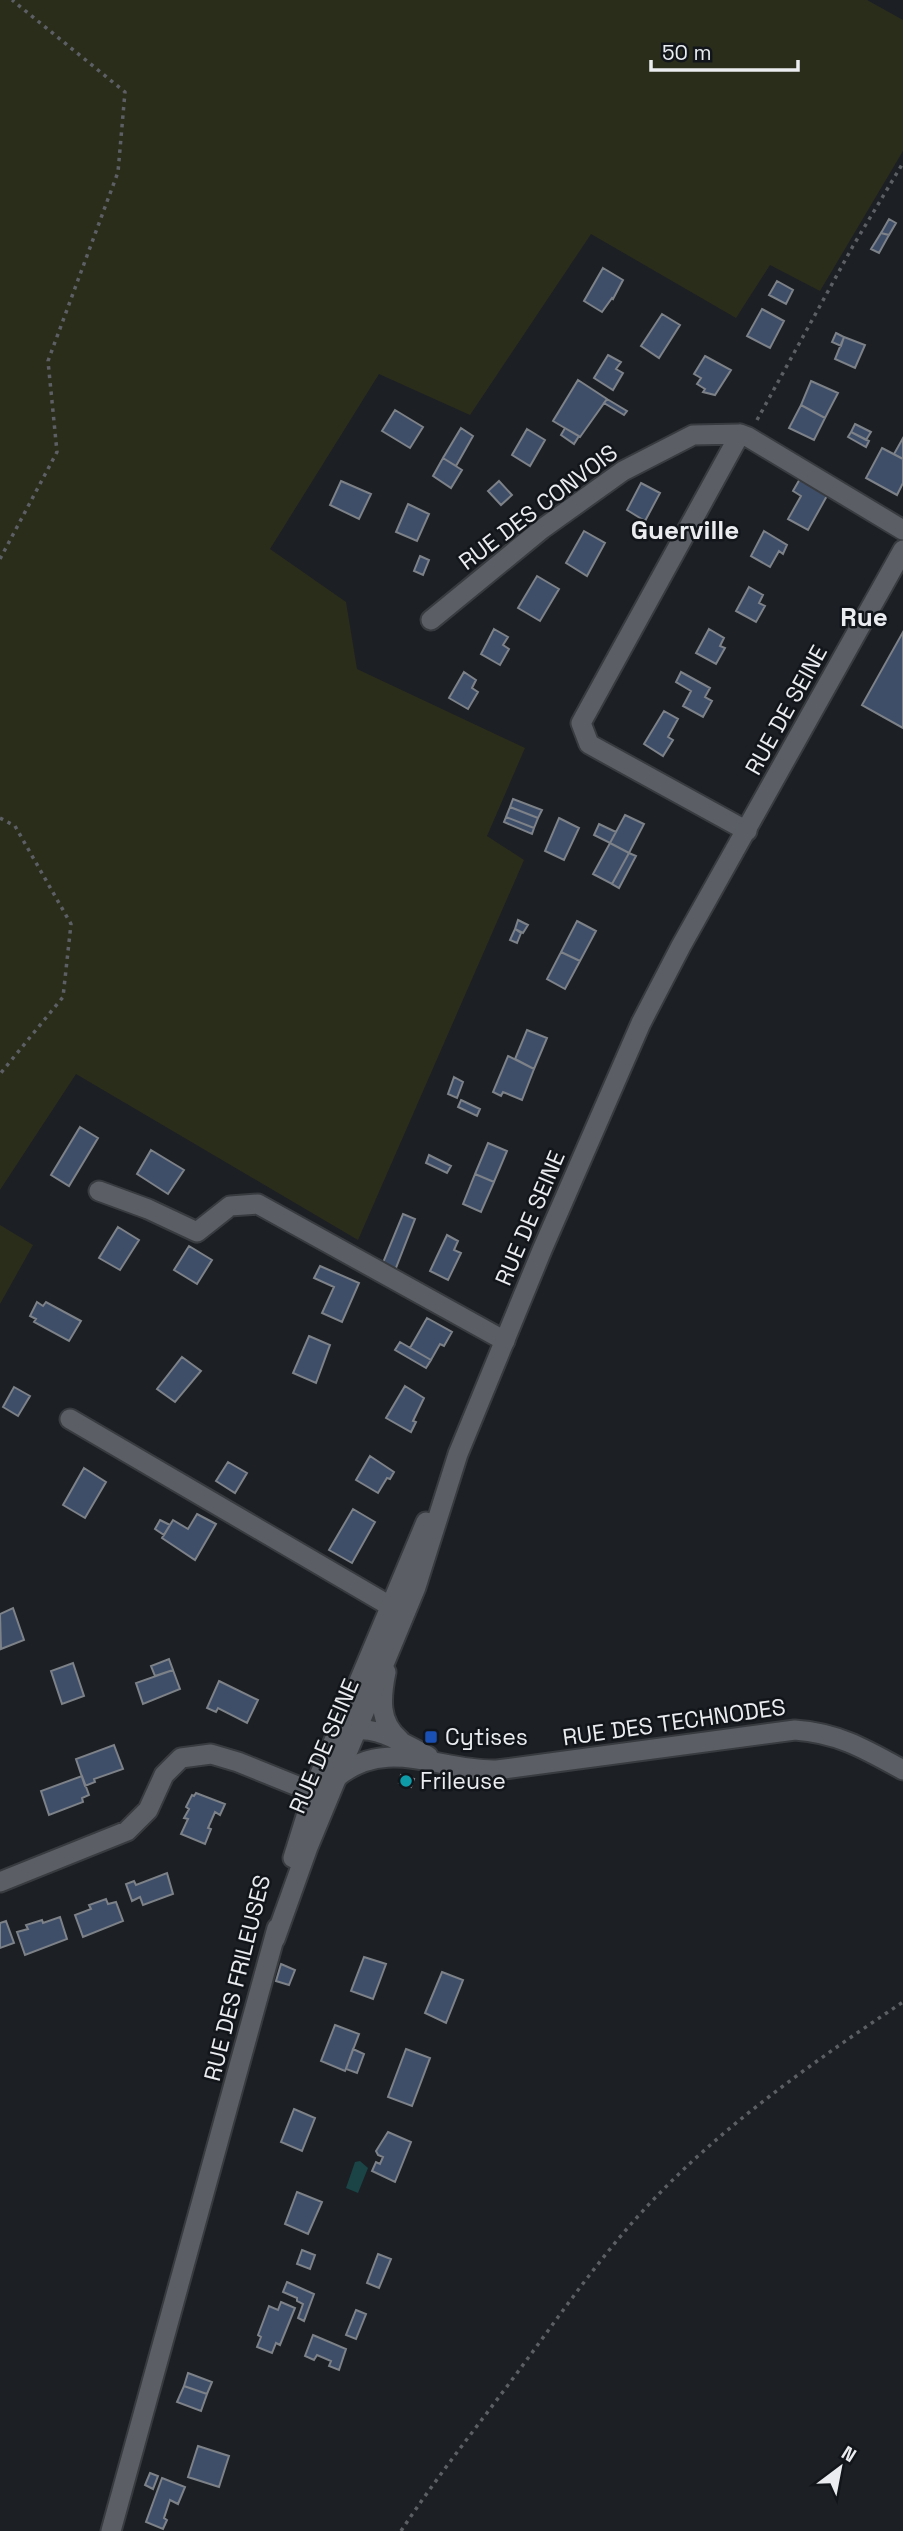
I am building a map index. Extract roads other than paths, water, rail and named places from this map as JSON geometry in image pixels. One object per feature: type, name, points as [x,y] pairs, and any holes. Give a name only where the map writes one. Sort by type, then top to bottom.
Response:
[{"type":"street","name":"RUE DES CONVOIS","points":[[431,620],[542,529],[623,471],[693,435],[744,435]]},
{"type":"street","points":[[747,831],[589,744],[581,723],[744,435],[903,530]]},
{"type":"street","name":"RUE DE SEINE","points":[[320,1795],[336,1778],[351,1727],[391,1648],[426,1558],[458,1454],[641,1023],[681,946],[903,550]]},
{"type":"street","points":[[99,1191],[148,1209],[197,1232],[230,1206],[258,1204],[505,1341]]},
{"type":"street","points":[[70,1419],[390,1606]]},
{"type":"street","name":"RUE DES FRILEUSES","points":[[111,2531],[275,1939],[297,1841],[320,1795],[333,1741],[351,1727],[390,1606],[458,1454]]},
{"type":"street","points":[[391,1648],[381,1698],[382,1710],[389,1730],[406,1745]]},
{"type":"street","points":[[351,1727],[366,1749],[388,1757]]},
{"type":"street","name":"RUE DES TECHNODES","points":[[351,1727],[375,1731],[444,1763]]},
{"type":"street","name":"RUE DES TECHNODES","points":[[336,1778],[361,1761],[388,1757],[444,1763],[480,1771],[515,1769],[795,1730],[823,1733],[846,1740],[903,1770]]},
{"type":"street","points":[[0,1882],[127,1831],[148,1810],[164,1775],[181,1758],[211,1754],[320,1795]]},
{"type":"place","name":"Cytises","points":[[431,1737]]},
{"type":"place","name":"Frileuse","points":[[406,1781]]},
{"type":"district","name":"Guerville","points":[[685,530]]},
{"type":"district","name":"Rue","points":[[864,617]]}]
